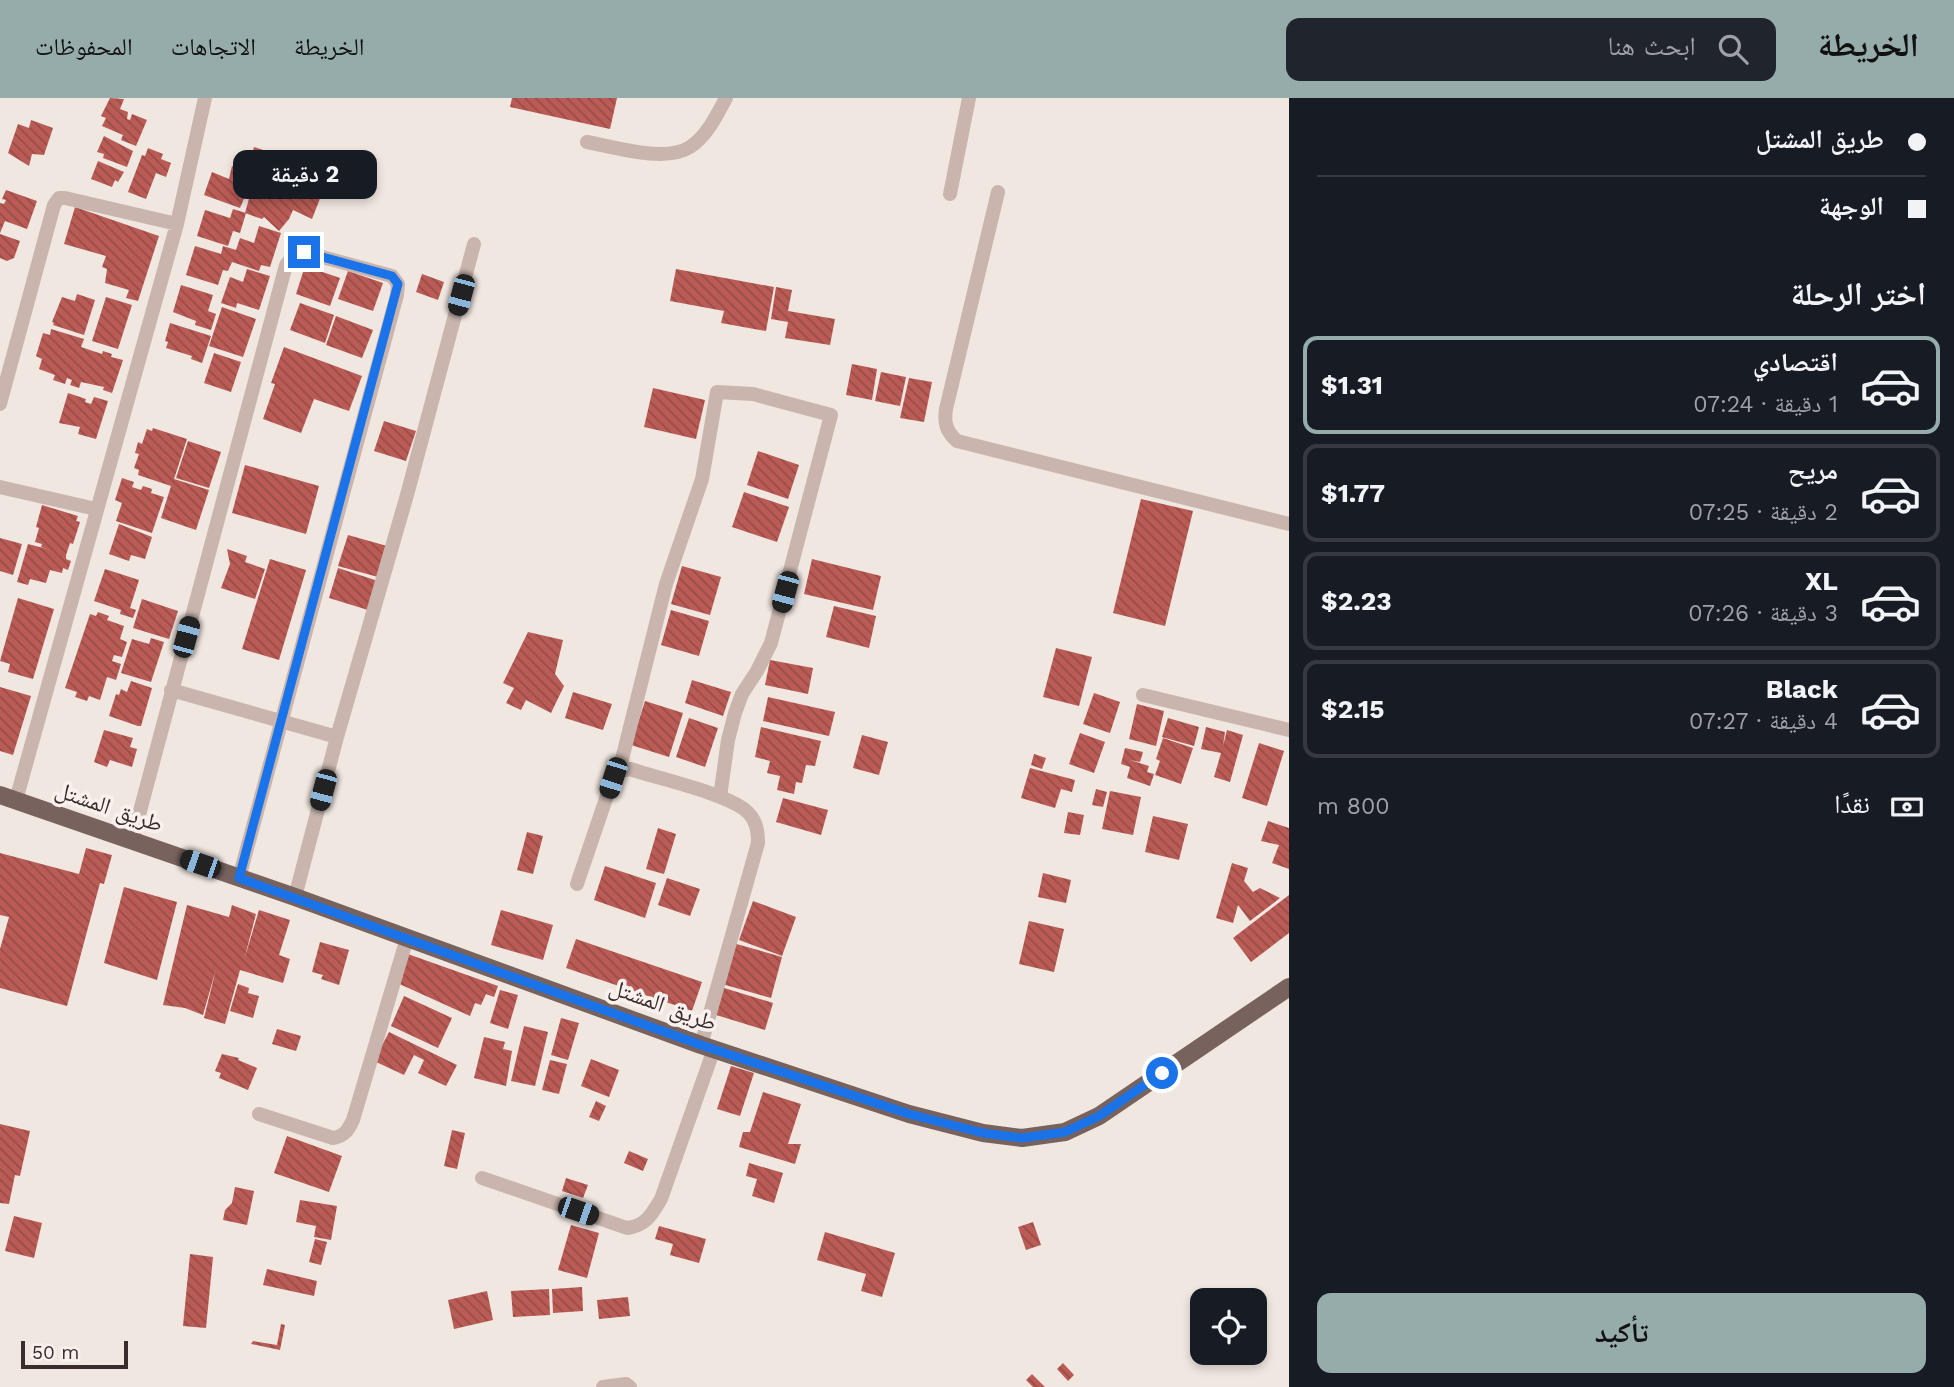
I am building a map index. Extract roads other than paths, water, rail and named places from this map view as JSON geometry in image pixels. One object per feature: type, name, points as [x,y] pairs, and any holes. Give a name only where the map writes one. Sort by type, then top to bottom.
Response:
[{"type":"main road","name":"طريق المشتل","points":[[8,798],[295,897],[707,1047],[909,1114],[983,1133],[1022,1138],[1065,1132],[1099,1116],[1289,987]]},
{"type":"street","points":[[8,798],[96,509],[177,224],[205,98]]},
{"type":"street","points":[[586,142],[669,154],[689,148],[714,121],[726,98]]},
{"type":"street","points":[[950,194],[969,98]]},
{"type":"street","points":[[998,192],[946,409],[946,428],[949,434],[957,441],[1289,524]]},
{"type":"street","points":[[0,404],[54,205],[59,198],[177,224]]},
{"type":"street","points":[[295,897],[474,244]]},
{"type":"street","points":[[132,841],[286,265],[294,254],[304,252],[392,276],[398,284],[397,295],[239,878]]},
{"type":"street","points":[[578,884],[613,778],[619,771],[666,584],[702,479],[717,392],[753,394],[831,415],[771,643],[742,694],[735,713],[728,740],[720,797]]},
{"type":"street","points":[[0,487],[96,509]]},
{"type":"street","points":[[172,690],[337,737]]},
{"type":"street","points":[[1143,695],[1289,730]]},
{"type":"street","points":[[482,1178],[626,1228],[637,1227],[648,1220],[661,1199],[707,1047],[758,843],[758,831],[754,820],[745,810],[720,797],[630,769],[619,771]]},
{"type":"street","points":[[259,1114],[333,1138],[347,1133],[407,938]]},
{"type":"street","points":[[603,1387],[626,1384],[630,1387]]}]
